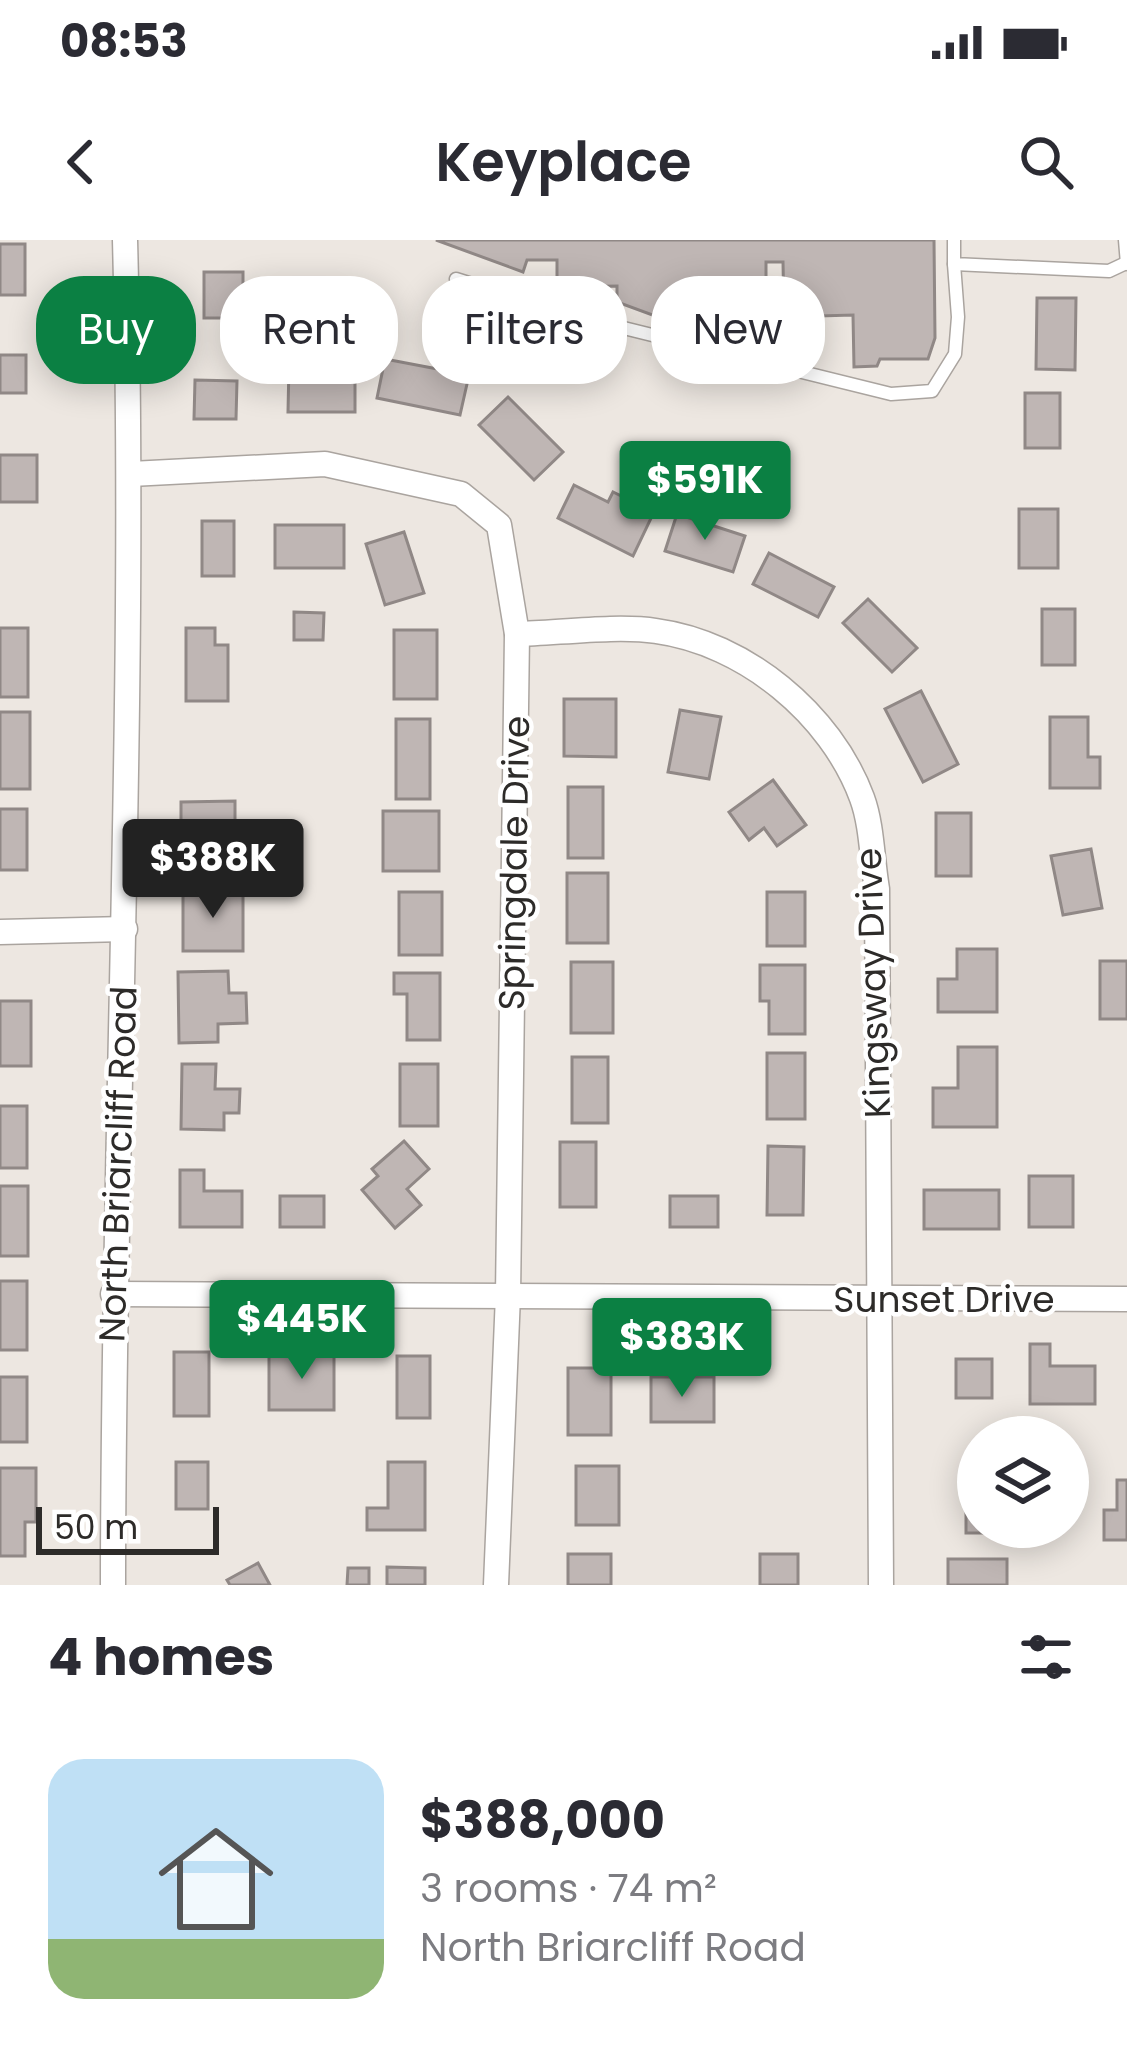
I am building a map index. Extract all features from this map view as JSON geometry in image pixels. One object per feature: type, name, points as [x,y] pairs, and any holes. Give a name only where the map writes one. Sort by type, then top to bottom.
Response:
[{"type":"street","name":"North Briarcliff Road","points":[[113,1585],[113,1294],[125,928],[131,474],[125,240]]},
{"type":"street","name":"Springdale Drive","points":[[131,474],[325,464],[461,494],[499,525],[517,634],[508,1295],[496,1585]]},
{"type":"street","name":"Kingsway Drive","points":[[517,634],[656,630],[718,650],[775,684],[824,727],[863,799],[877,889],[881,1585]]},
{"type":"street","points":[[0,932],[125,928]]},
{"type":"street","name":"Sunset Drive","points":[[113,1294],[1127,1300]]},
{"type":"lane","points":[[627,329],[891,394],[932,391],[955,354],[954,240]]},
{"type":"lane","points":[[954,264],[1109,271],[1126,263],[1125,240]]},
{"type":"building","points":[[436,240],[934,240],[935,338],[928,359],[880,359],[877,366],[854,367],[853,315],[825,316],[825,276],[783,276],[783,262],[766,262],[766,276],[651,276],[651,314],[627,306],[627,276],[557,276],[557,260],[527,260],[523,272]]},
{"type":"building","points":[[0,244],[25,244],[25,295],[0,295]]},
{"type":"building","points":[[204,272],[243,272],[243,276],[220,276],[220,318],[204,318]]},
{"type":"building","points":[[1037,298],[1076,298],[1075,370],[1036,369]]},
{"type":"building","points":[[0,355],[26,355],[26,393],[0,393]]},
{"type":"building","points":[[398,361],[422,366],[422,384],[467,384],[460,415],[377,398],[380,384],[398,384]]},
{"type":"building","points":[[196,380],[237,384],[236,419],[194,419]]},
{"type":"building","points":[[289,384],[355,384],[355,412],[288,412]]},
{"type":"building","points":[[1025,393],[1060,393],[1060,448],[1025,448]]},
{"type":"building","points":[[508,397],[563,452],[534,480],[479,425]]},
{"type":"building","points":[[0,455],[37,455],[37,502],[0,502]]},
{"type":"building","points":[[574,485],[608,502],[613,492],[654,512],[633,556],[558,518]]},
{"type":"building","points":[[1019,509],[1058,509],[1058,568],[1019,568]]},
{"type":"building","points":[[677,514],[745,536],[733,572],[665,551]]},
{"type":"building","points":[[202,521],[234,521],[234,576],[202,576]]},
{"type":"building","points":[[275,525],[344,525],[344,568],[275,568]]},
{"type":"building","points":[[404,532],[424,593],[385,605],[366,544]]},
{"type":"building","points":[[769,553],[834,587],[818,617],[753,584]]},
{"type":"building","points":[[868,599],[917,648],[892,672],[843,623]]},
{"type":"building","points":[[1042,609],[1075,609],[1075,665],[1042,665]]},
{"type":"building","points":[[294,612],[324,613],[323,640],[294,640]]},
{"type":"building","points":[[0,628],[28,628],[28,697],[0,697]]},
{"type":"building","points":[[186,628],[215,628],[215,645],[228,645],[228,701],[186,701]]},
{"type":"building","points":[[394,630],[437,630],[437,699],[394,699]]},
{"type":"building","points":[[921,691],[958,764],[923,782],[885,709]]},
{"type":"building","points":[[564,699],[616,699],[616,757],[564,756]]},
{"type":"building","points":[[680,710],[721,717],[709,779],[668,772]]},
{"type":"building","points":[[0,712],[30,712],[30,789],[0,789]]},
{"type":"building","points":[[1050,717],[1088,717],[1088,757],[1100,757],[1100,788],[1050,788]]},
{"type":"building","points":[[396,719],[430,719],[430,799],[396,799]]},
{"type":"building","points":[[773,780],[806,825],[777,846],[764,828],[749,840],[729,812]]},
{"type":"building","points":[[568,787],[603,787],[603,858],[568,858]]},
{"type":"building","points":[[235,801],[235,845],[216,845],[216,870],[181,870],[181,802]]},
{"type":"building","points":[[0,809],[27,809],[27,870],[0,870]]},
{"type":"building","points":[[383,811],[439,811],[439,871],[383,871]]},
{"type":"building","points":[[936,813],[971,813],[971,876],[936,876]]},
{"type":"building","points":[[1091,849],[1102,908],[1063,915],[1051,856]]},
{"type":"building","points":[[567,873],[608,873],[608,943],[567,943]]},
{"type":"building","points":[[183,891],[243,891],[243,951],[183,951]]},
{"type":"building","points":[[399,892],[442,892],[442,955],[399,955]]},
{"type":"building","points":[[767,892],[805,892],[805,946],[767,946]]},
{"type":"building","points":[[957,949],[997,949],[997,1012],[938,1012],[938,979],[957,979]]},
{"type":"building","points":[[1100,961],[1127,961],[1127,1019],[1100,1019]]},
{"type":"building","points":[[571,962],[613,962],[613,1033],[571,1033]]},
{"type":"building","points":[[760,965],[805,965],[805,1034],[769,1034],[769,1001],[760,1001]]},
{"type":"building","points":[[228,971],[229,993],[246,993],[247,1023],[218,1024],[218,1042],[179,1043],[178,972]]},
{"type":"building","points":[[394,973],[440,973],[440,1040],[407,1040],[407,994],[394,994]]},
{"type":"building","points":[[0,1001],[31,1001],[31,1066],[0,1066]]},
{"type":"building","points":[[958,1047],[997,1047],[997,1127],[933,1127],[933,1088],[958,1088]]},
{"type":"building","points":[[767,1053],[805,1053],[805,1119],[767,1119]]},
{"type":"building","points":[[572,1057],[608,1057],[608,1123],[572,1123]]},
{"type":"building","points":[[182,1064],[216,1064],[215,1089],[240,1089],[239,1113],[224,1113],[224,1130],[181,1129]]},
{"type":"building","points":[[400,1064],[438,1064],[438,1126],[400,1126]]},
{"type":"building","points":[[0,1106],[27,1106],[27,1168],[0,1168]]},
{"type":"building","points":[[404,1141],[429,1169],[407,1189],[421,1205],[395,1228],[362,1190],[378,1176],[372,1169]]},
{"type":"building","points":[[560,1142],[596,1142],[596,1207],[560,1207]]},
{"type":"building","points":[[768,1146],[804,1147],[803,1215],[767,1215]]},
{"type":"building","points":[[180,1170],[204,1170],[204,1191],[242,1191],[242,1227],[180,1227]]},
{"type":"building","points":[[1029,1176],[1073,1176],[1073,1227],[1029,1227]]},
{"type":"building","points":[[0,1186],[28,1186],[28,1256],[0,1256]]},
{"type":"building","points":[[924,1190],[999,1190],[999,1229],[924,1229]]},
{"type":"building","points":[[280,1196],[324,1196],[324,1227],[280,1227]]},
{"type":"building","points":[[670,1196],[718,1196],[718,1227],[670,1227]]},
{"type":"building","points":[[0,1281],[27,1281],[27,1350],[0,1350]]},
{"type":"building","points":[[1030,1344],[1050,1344],[1050,1366],[1095,1366],[1095,1404],[1030,1404]]},
{"type":"building","points":[[174,1352],[209,1352],[209,1416],[174,1416]]},
{"type":"building","points":[[269,1355],[334,1355],[334,1410],[269,1410]]},
{"type":"building","points":[[397,1356],[430,1356],[430,1418],[397,1418]]},
{"type":"building","points":[[956,1359],[992,1359],[992,1398],[956,1398]]},
{"type":"building","points":[[568,1368],[611,1368],[611,1435],[568,1435]]},
{"type":"building","points":[[0,1377],[27,1377],[27,1442],[0,1442]]},
{"type":"building","points":[[651,1377],[714,1377],[714,1422],[651,1422]]},
{"type":"building","points":[[176,1462],[208,1462],[208,1509],[176,1509]]},
{"type":"building","points":[[388,1462],[425,1462],[425,1530],[367,1530],[367,1508],[388,1508]]},
{"type":"building","points":[[576,1466],[619,1466],[619,1525],[576,1525]]},
{"type":"building","points":[[0,1468],[36,1468],[36,1522],[25,1522],[25,1556],[0,1556]]},
{"type":"building","points":[[1117,1480],[1127,1480],[1127,1540],[1104,1540],[1104,1510],[1117,1510]]},
{"type":"building","points":[[568,1554],[611,1554],[611,1585],[568,1585]]},
{"type":"building","points":[[760,1554],[798,1554],[798,1585],[760,1585]]},
{"type":"building","points":[[948,1559],[1007,1559],[1007,1585],[948,1585]]},
{"type":"building","points":[[258,1563],[270,1585],[230,1585],[227,1580]]},
{"type":"building","points":[[387,1567],[425,1568],[425,1585],[387,1585]]},
{"type":"building","points":[[348,1568],[369,1568],[369,1585],[347,1585]]}]
